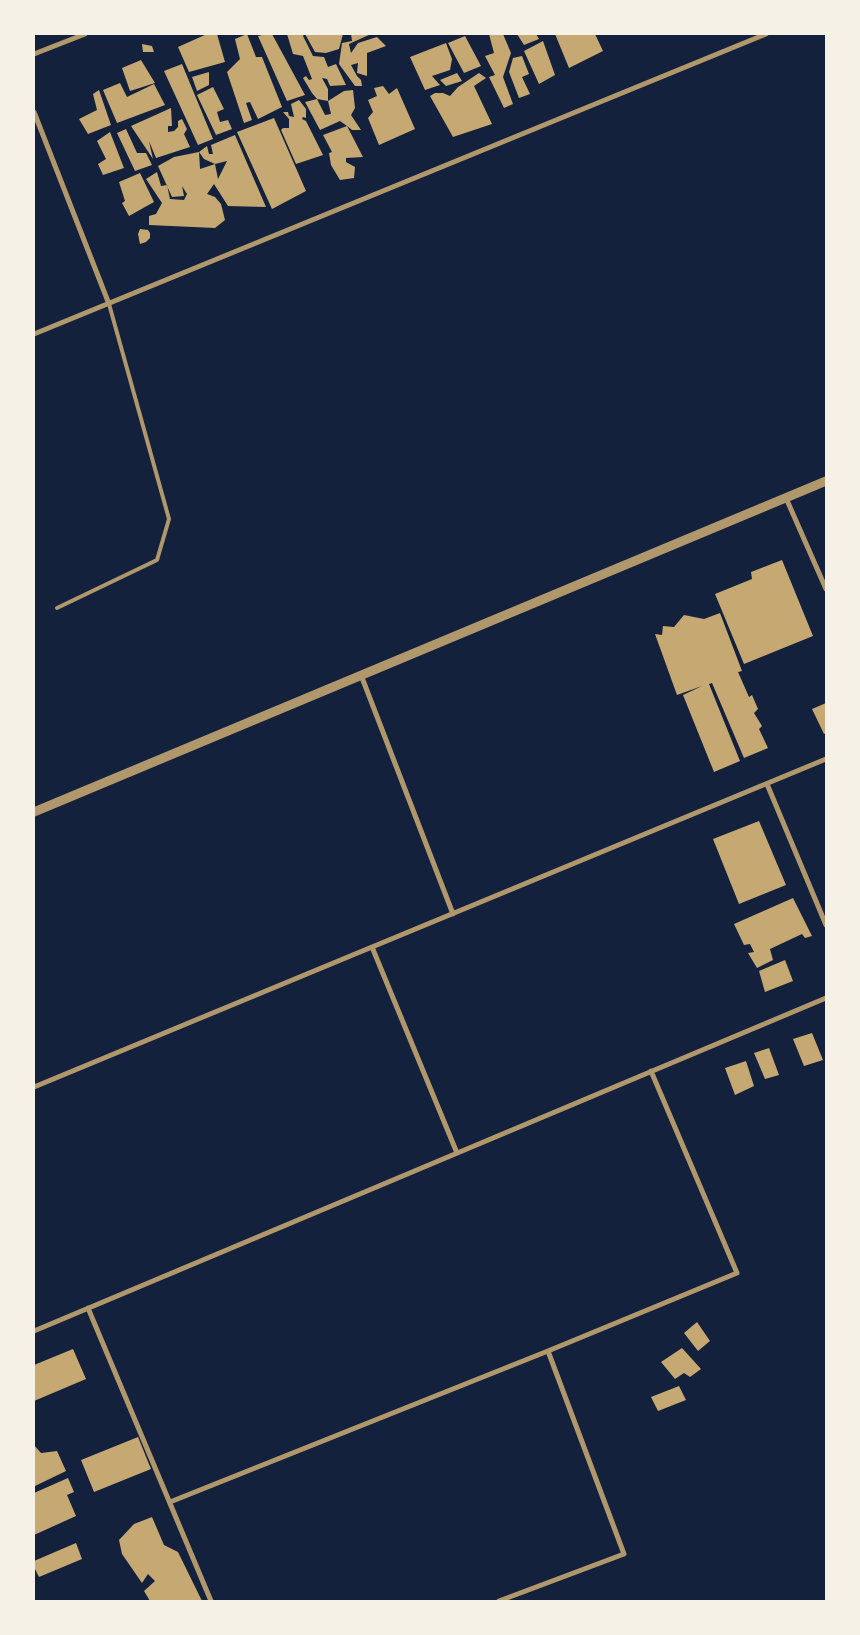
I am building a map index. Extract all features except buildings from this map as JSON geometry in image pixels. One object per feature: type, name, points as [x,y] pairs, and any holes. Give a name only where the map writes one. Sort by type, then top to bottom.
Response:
[{"type":"street","points":[[34,54],[85,34]]},
{"type":"street","points":[[34,334],[766,34]]},
{"type":"street","points":[[34,112],[109,304]]},
{"type":"street","points":[[34,812],[826,481]]},
{"type":"street","points":[[786,498],[826,589]]},
{"type":"street","points":[[361,675],[453,914]]},
{"type":"street","points":[[34,1087],[826,759]]},
{"type":"street","points":[[767,784],[826,925]]},
{"type":"street","points":[[372,947],[457,1153]]},
{"type":"street","points":[[34,1331],[826,998]]},
{"type":"street","points":[[170,1502],[548,1351],[737,1273],[651,1071]]},
{"type":"street","points":[[88,1308],[211,1601]]},
{"type":"street","points":[[499,1601],[624,1554],[548,1351]]},
{"type":"lane","points":[[57,608],[157,560],[169,519],[109,304]]}]
